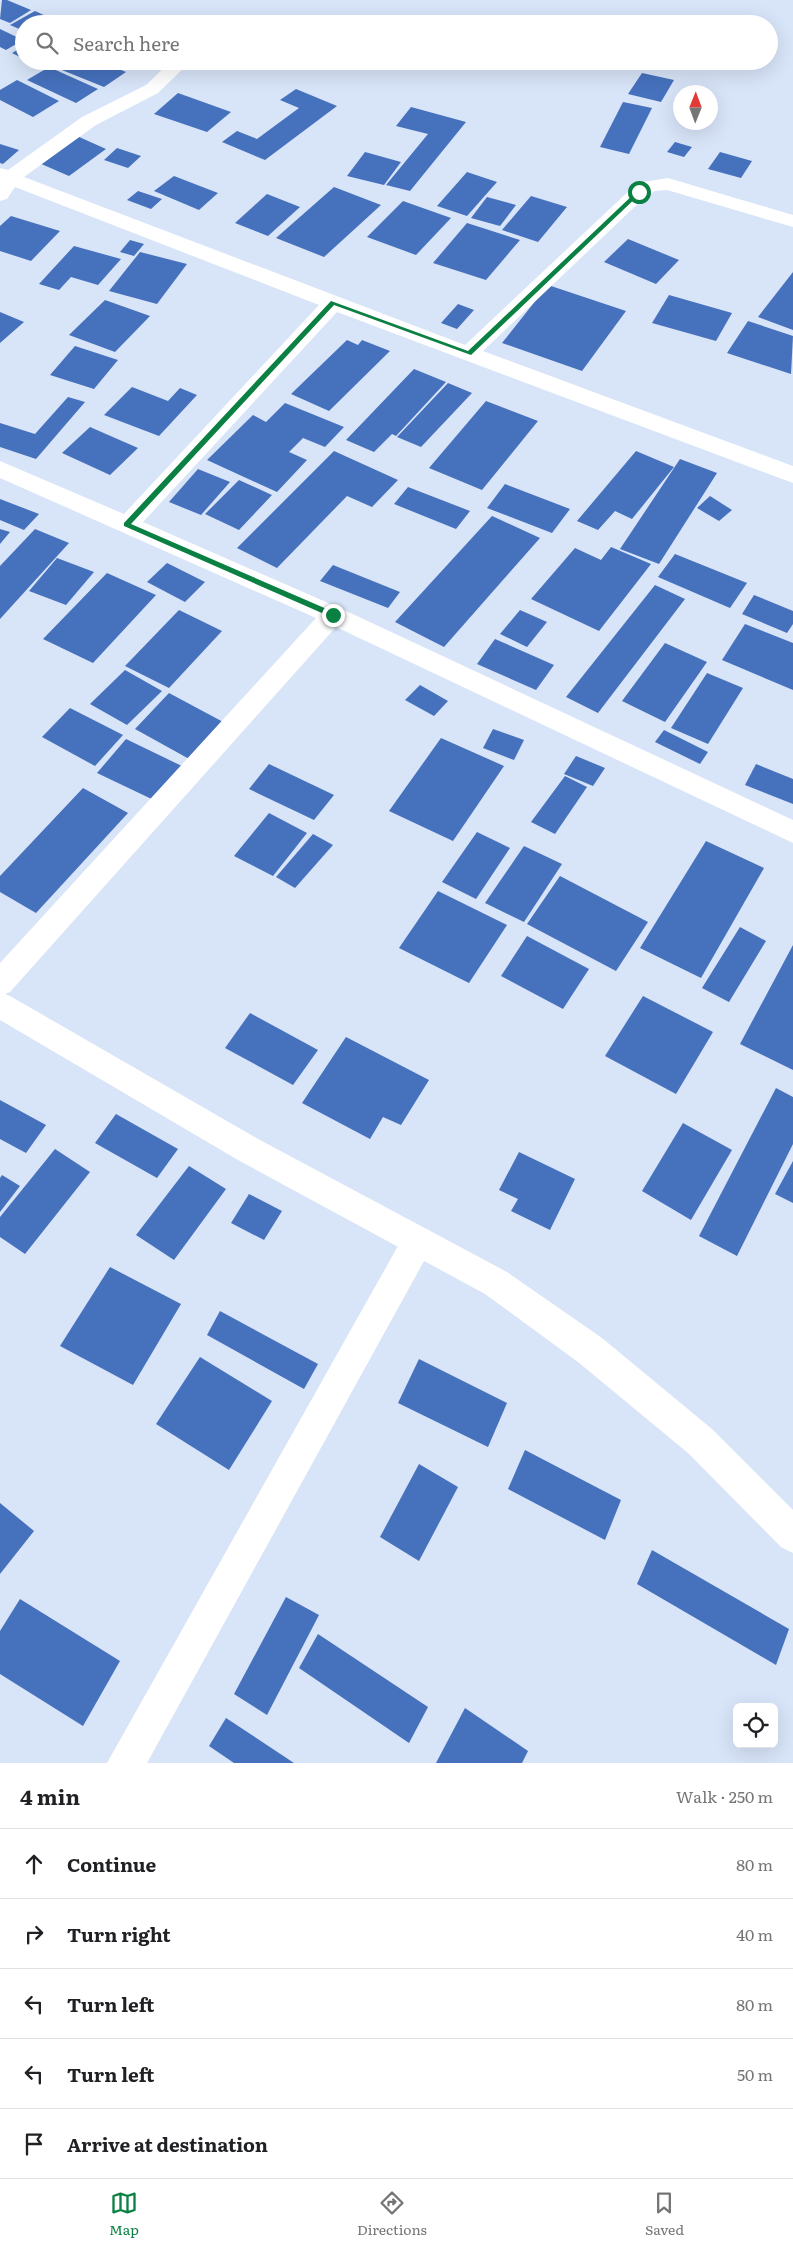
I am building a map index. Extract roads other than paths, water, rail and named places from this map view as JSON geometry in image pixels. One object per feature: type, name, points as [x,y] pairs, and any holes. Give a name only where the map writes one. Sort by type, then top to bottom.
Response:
[{"type":"street","points":[[4,182],[89,121],[152,89],[172,70]]},
{"type":"street","points":[[4,182],[333,302],[793,475]]},
{"type":"street","points":[[469,354],[639,192],[650,186],[668,184],[793,220]]},
{"type":"street","points":[[127,525],[333,302]]},
{"type":"street","points":[[0,469],[333,615],[793,832]]},
{"type":"street","points":[[0,983],[333,615]]},
{"type":"street","points":[[0,1005],[249,1150],[496,1283],[590,1350],[700,1442],[793,1535]]},
{"type":"street","points":[[126,1763],[418,1241]]}]
